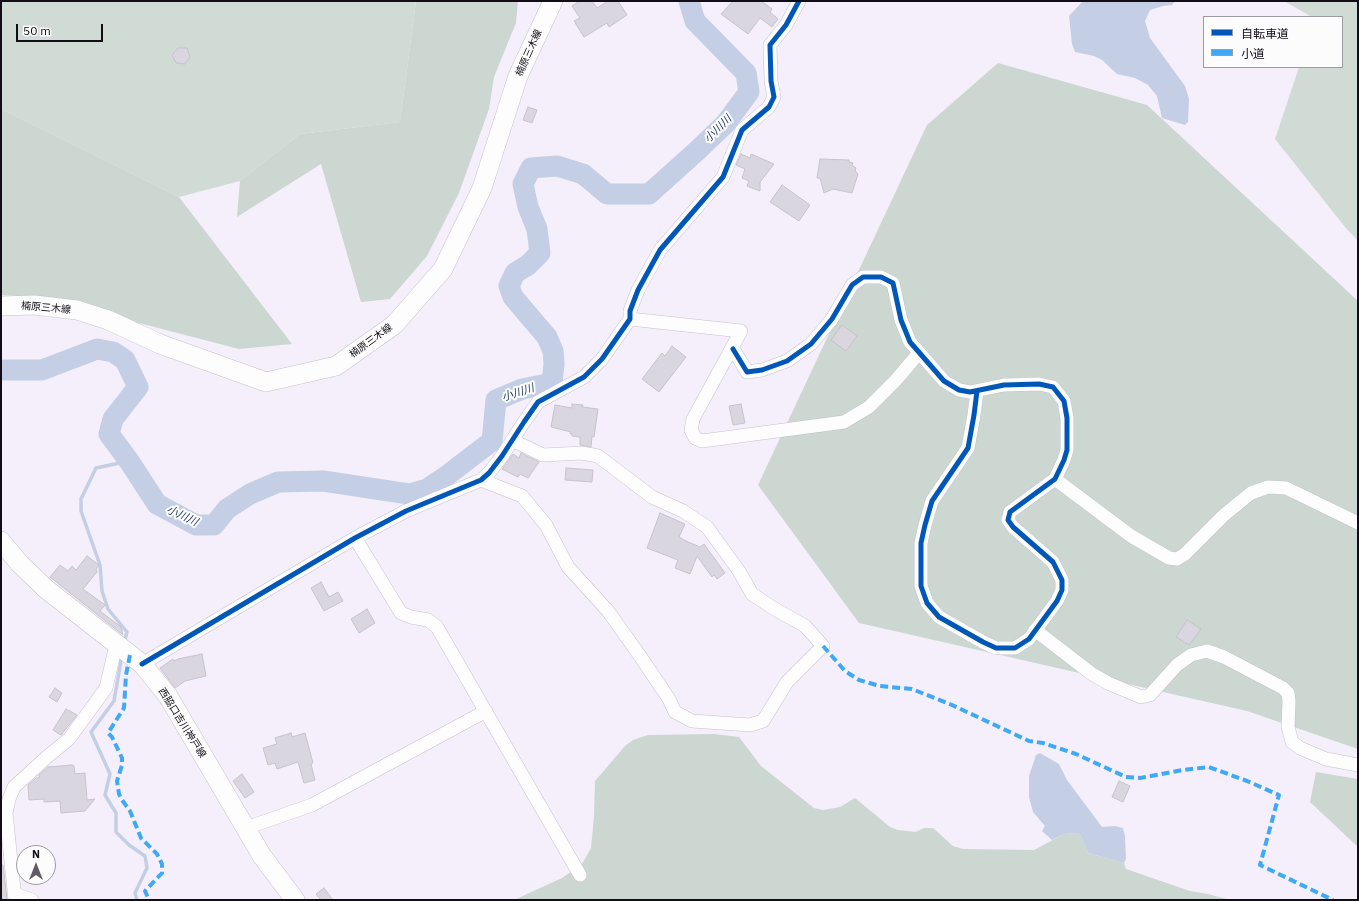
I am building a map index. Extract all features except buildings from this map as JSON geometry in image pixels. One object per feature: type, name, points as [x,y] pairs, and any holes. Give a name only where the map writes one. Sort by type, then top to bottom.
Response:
[{"type":"main road","name":"楠原三木線","points":[[1,306],[34,305],[77,310],[108,320],[160,344],[266,382],[336,366],[394,325],[443,269],[482,188],[518,76],[553,1]]},
{"type":"main road","name":"西脇口吉川神戸線","points":[[1,542],[19,563],[46,589],[129,655],[168,696],[262,856],[295,900]]},
{"type":"street","points":[[32,900],[15,897],[5,843],[6,812],[14,787],[69,739],[129,655],[406,511],[481,480],[489,473],[538,402],[584,377],[602,359],[630,319],[630,311],[638,290],[660,250],[722,177],[742,130],[769,107],[774,97],[771,81],[770,45],[786,25],[799,1]]},
{"type":"street","points":[[733,349],[747,372],[762,370],[787,361],[811,344],[832,319],[852,285],[862,277],[881,277],[893,284],[902,320],[910,342],[944,381],[959,390],[970,392],[1004,384],[1039,384],[1053,387],[1064,401],[1067,418],[1067,450],[1055,479],[1010,512],[1008,520],[1013,527],[1053,562],[1062,580],[1062,590],[1057,601],[1029,639],[1015,648],[996,648],[938,617],[927,603],[921,586],[921,543],[924,525],[932,501],[968,448],[974,415],[976,391]]},
{"type":"street","points":[[630,319],[742,331],[693,419],[691,430],[695,438],[702,441],[844,422],[869,408],[919,353]]},
{"type":"street","points":[[481,480],[522,496],[546,525],[568,567],[608,611],[640,656],[669,700],[675,712],[692,721],[750,725],[763,721],[787,682],[823,646],[805,626],[752,594],[739,571],[707,527],[683,511],[652,497],[598,456],[582,453],[543,455],[512,440]]},
{"type":"street","points":[[1055,479],[1131,536],[1169,558],[1177,559],[1185,554],[1224,515],[1251,493],[1268,487],[1286,488],[1358,524]]},
{"type":"street","points":[[355,538],[401,612],[411,617],[428,620],[437,627],[580,875]]},
{"type":"street","points":[[1035,630],[1092,674],[1108,684],[1141,697],[1150,695],[1177,665],[1191,655],[1207,651],[1224,657],[1283,688],[1288,693],[1288,728],[1292,742],[1300,748],[1326,758],[1358,765]]},
{"type":"street","points":[[246,828],[312,805],[486,711]]},
{"type":"shaded area","points":[[1,1],[416,1],[400,122],[300,134],[240,181],[179,197],[1,109]]},
{"type":"shaded area","points":[[416,1],[518,1],[516,23],[494,77],[489,109],[459,193],[427,256],[390,299],[361,302],[321,164],[237,217],[240,181],[300,134],[400,122]]},
{"type":"shaded area","points":[[1284,1],[1358,1],[1358,241],[1345,227],[1275,139],[1299,68],[1343,68],[1343,16],[1310,16]]},
{"type":"shaded area","points":[[998,63],[1147,105],[1358,301],[1358,749],[1247,711],[859,623],[758,485],[927,125]]},
{"type":"shaded area","points":[[1,109],[179,197],[292,344],[239,349],[39,297],[1,295]]},
{"type":"shaded area","points":[[714,734],[739,737],[761,766],[814,808],[823,810],[840,807],[855,798],[890,827],[898,830],[916,832],[924,828],[933,828],[953,846],[963,849],[1034,850],[1064,834],[1078,833],[1081,836],[1088,853],[1124,863],[1126,869],[1190,891],[1230,900],[514,900],[562,878],[582,864],[591,848],[595,781],[625,746],[633,740],[648,735]]},
{"type":"shaded area","points":[[1316,772],[1358,779],[1358,847],[1310,802]]},
{"type":"water","points":[[1083,1],[1175,1],[1172,5],[1150,10],[1145,21],[1150,38],[1185,86],[1189,99],[1188,122],[1185,125],[1162,118],[1157,96],[1148,85],[1135,78],[1117,74],[1102,60],[1094,56],[1075,52],[1072,44],[1069,16]]},
{"type":"water","points":[[1040,753],[1059,764],[1067,780],[1102,827],[1115,826],[1123,828],[1125,836],[1126,859],[1124,863],[1088,853],[1081,836],[1078,833],[1064,834],[1052,840],[1042,831],[1045,826],[1033,812],[1029,797],[1029,776],[1036,755]]},
{"type":"waterway","name":"小川川","points":[[1,370],[42,370],[97,349],[113,352],[125,360],[138,387],[113,419],[109,434],[129,461],[157,504],[196,525],[214,525],[227,509],[250,494],[278,482],[323,481],[409,494],[427,489],[492,441],[496,400],[522,389],[552,383],[554,364],[553,351],[547,337],[513,297],[509,286],[515,273],[528,265],[540,253],[537,229],[528,207],[523,184],[531,168],[557,166],[583,174],[607,194],[649,194],[726,123],[749,92],[746,73],[695,21],[689,1]]},
{"type":"waterway","points":[[124,643],[127,632],[108,609],[102,591],[100,565],[81,511],[81,499],[96,468],[129,461]]},
{"type":"waterway","points":[[122,655],[114,701],[91,732],[110,774],[105,795],[116,813],[116,832],[129,845],[145,856],[147,868],[135,893],[137,900]]},
{"type":"marked path","points":[[823,646],[845,671],[859,680],[880,686],[912,689],[952,705],[1029,741],[1043,743],[1076,754],[1126,777],[1140,778],[1209,767],[1279,795],[1260,865],[1333,900]]},
{"type":"marked path","points":[[130,655],[126,675],[124,708],[108,733],[112,737],[122,758],[122,765],[117,781],[119,794],[130,811],[141,838],[157,854],[162,864],[162,873],[145,891],[149,900]]},
{"type":"cycle path","points":[[142,664],[355,538],[406,511],[481,480],[489,473],[502,456],[538,402],[584,377],[602,359],[630,319],[630,311],[638,290],[660,250],[723,177],[742,130],[769,107],[774,97],[771,81],[770,45],[786,25],[799,1]]},
{"type":"cycle path","points":[[733,349],[747,372],[762,370],[787,361],[811,344],[832,319],[852,285],[863,277],[881,277],[893,283],[901,320],[910,342],[944,381],[959,390],[970,392],[1004,385],[1039,384],[1053,387],[1064,401],[1067,418],[1067,450],[1064,460],[1055,479],[1010,512],[1008,520],[1013,527],[1053,562],[1062,580],[1062,590],[1057,601],[1029,639],[1015,648],[996,648],[939,617],[927,603],[921,586],[921,543],[925,525],[932,501],[968,448],[977,391]]}]
